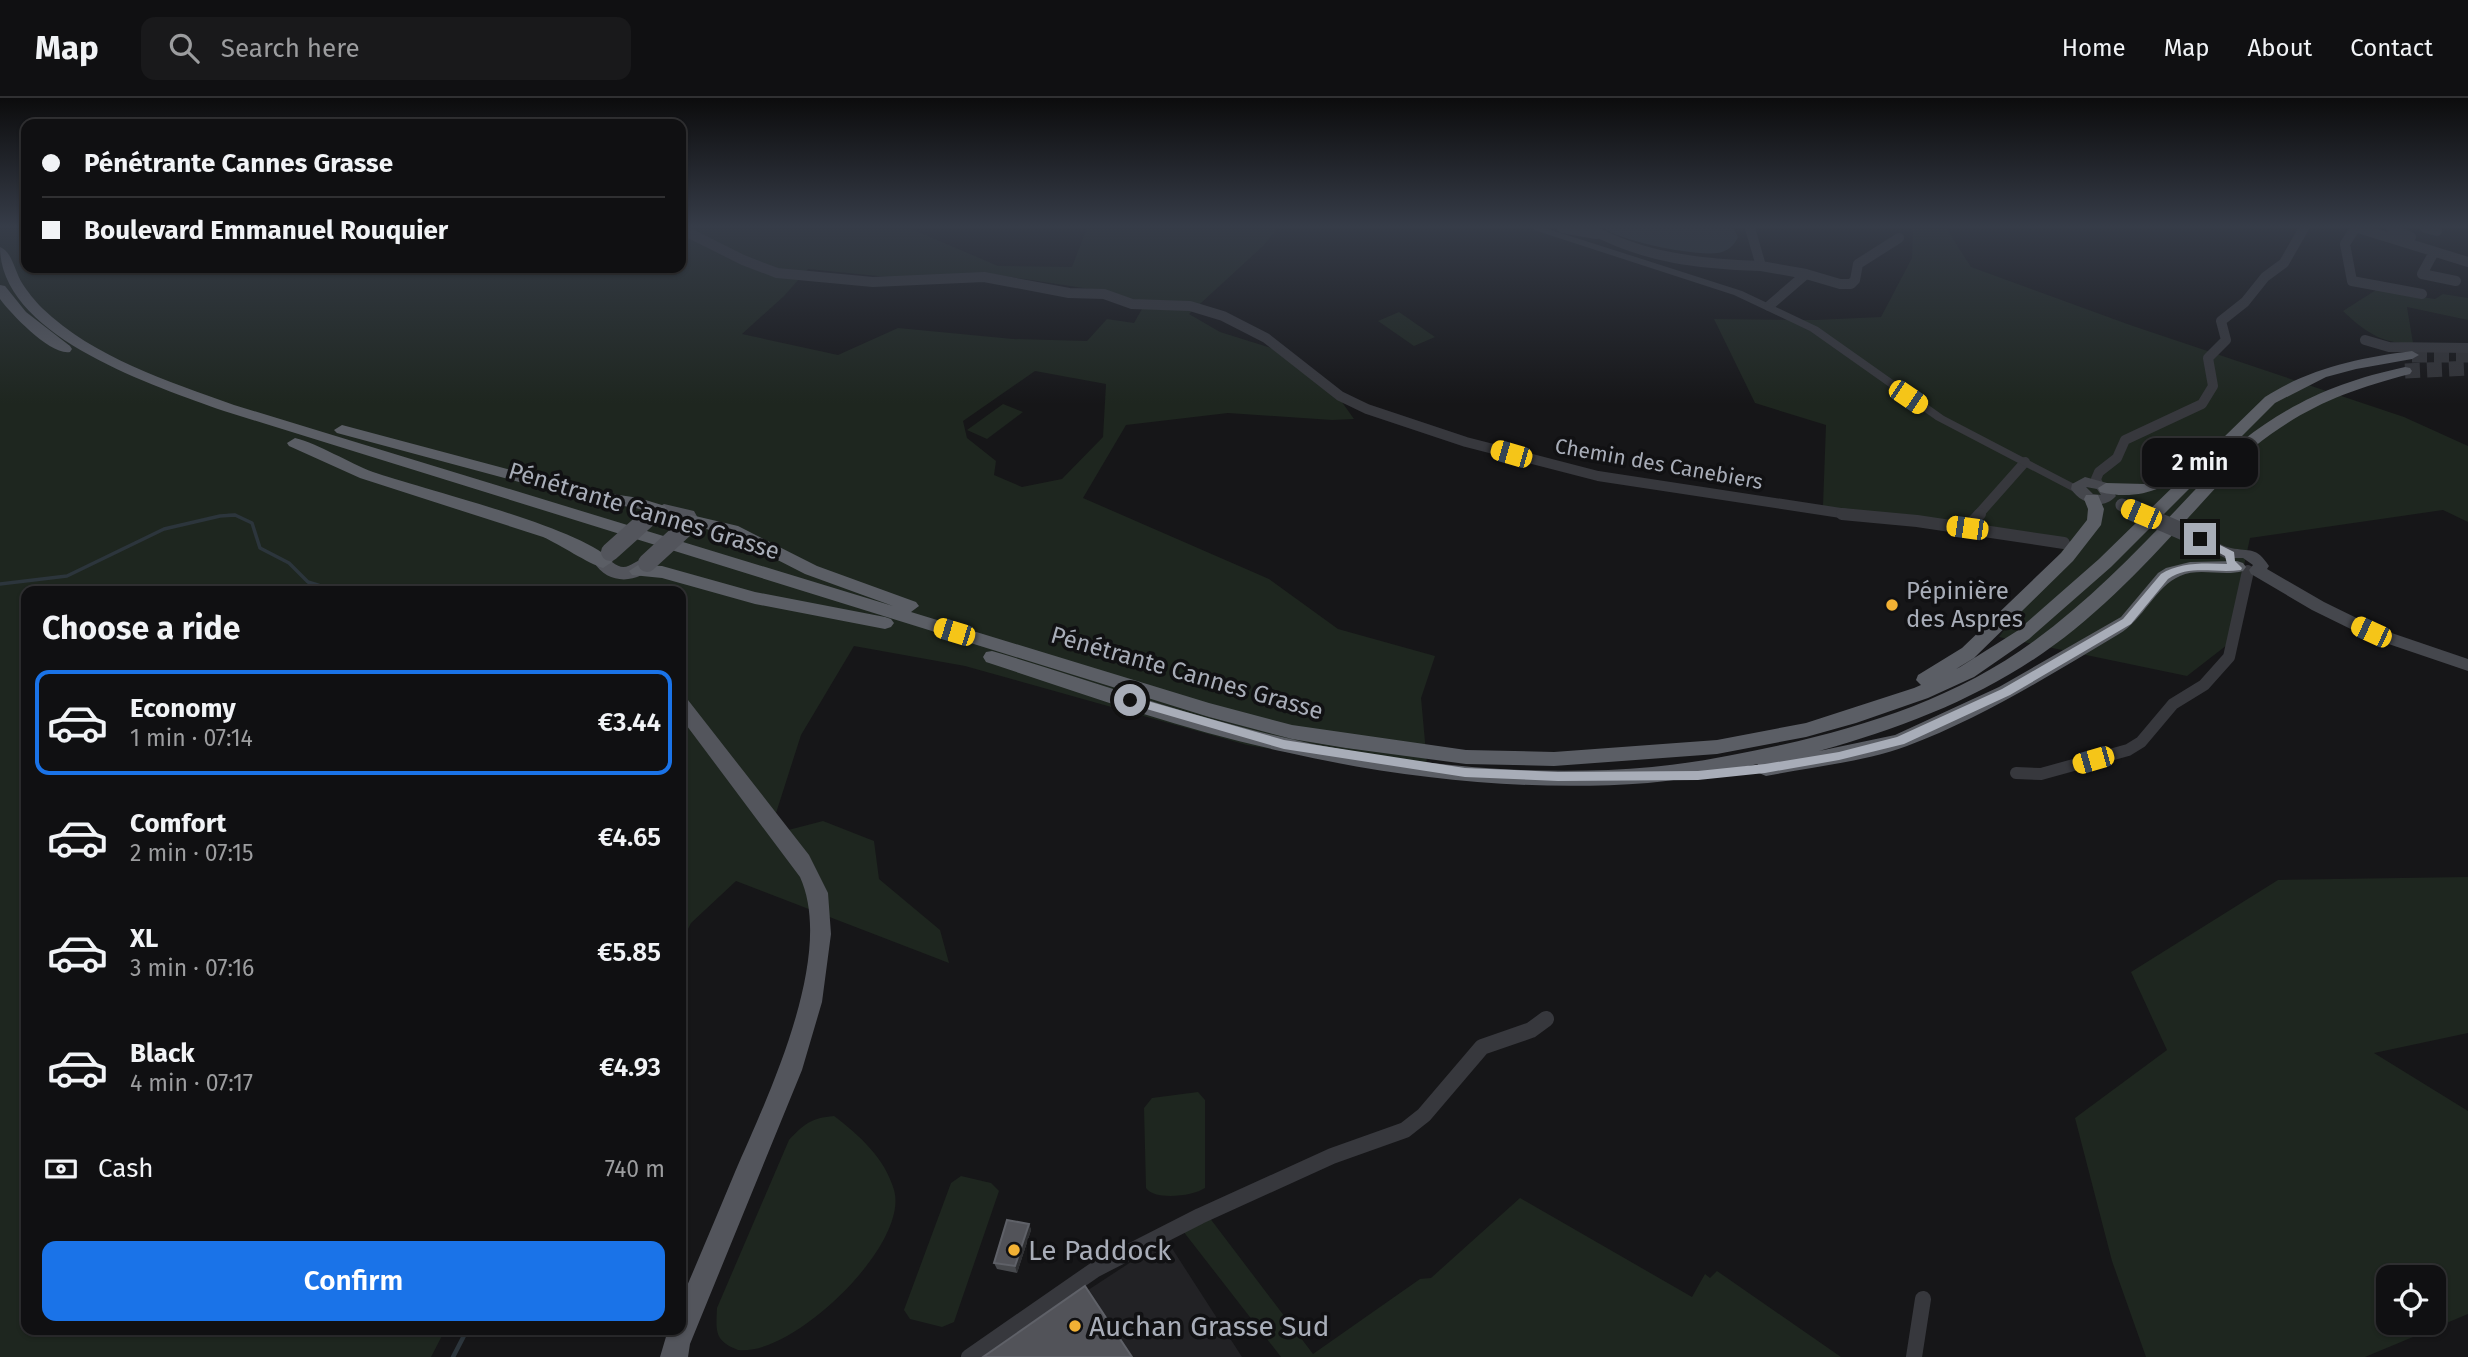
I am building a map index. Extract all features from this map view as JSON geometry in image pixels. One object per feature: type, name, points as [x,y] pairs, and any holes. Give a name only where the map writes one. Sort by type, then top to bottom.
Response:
[{"type":"highway","name":"Pénétrante Cannes Grasse","points":[[0,289],[6,299],[40,333],[90,365],[150,392],[295,443],[1206,723],[1284,744],[1465,772],[1558,777],[1650,775],[1771,755],[1866,732],[1935,706],[1984,682],[2040,646],[2088,606],[2232,459],[2270,425],[2312,398],[2408,363],[2352,364],[2319,373],[2291,385],[2270,400],[2105,563],[2023,635],[1968,672],[1921,693],[1806,730],[1717,747],[1553,759],[1466,757],[1292,732],[1209,710],[229,408],[136,374],[102,357],[54,326],[18,287]]},
{"type":"highway","points":[[1856,716],[1887,697],[1931,677],[1968,653],[2090,531],[2095,520],[2098,492],[2137,491],[2160,486],[2249,407],[2270,400]]},
{"type":"highway","points":[[229,408],[294,418],[586,495],[639,503],[654,514]]},
{"type":"highway","points":[[295,443],[334,464],[547,533],[610,562]]},
{"type":"highway","points":[[687,524],[732,530],[792,562],[946,621],[979,639]]},
{"type":"highway","points":[[1650,775],[1698,776],[1765,768],[1839,756],[1899,741],[2006,692],[2127,621],[2164,577],[2172,572],[2196,566],[2243,566]]},
{"type":"highway","points":[[642,567],[766,600],[884,622]]},
{"type":"main road","points":[[2098,492],[2200,539],[2243,566],[2371,632],[2468,665]]},
{"type":"main road","points":[[671,509],[688,515],[687,524],[642,567],[625,575],[610,562],[654,514],[671,509]]},
{"type":"main road","points":[[610,562],[615,586]]},
{"type":"main road","points":[[686,711],[799,856],[818,897],[819,923],[814,979],[798,1049],[686,1319]]},
{"type":"main road","points":[[674,1357],[679,1335]]},
{"type":"street","name":"Chemin des Canebiers","points":[[1036,287],[1069,293],[1104,294],[1132,304],[1189,306],[1223,316],[1266,338],[1340,396],[1358,405],[1392,419],[1466,442],[1559,467],[1633,483],[1857,516],[2064,542]]},
{"type":"street","points":[[1719,287],[1769,306],[1814,329],[1940,418],[2025,462],[2098,492],[2096,479],[2099,472],[2116,458],[2126,440],[2150,426],[2202,404],[2213,386],[2208,358],[2226,341],[2221,321],[2245,302],[2257,287]]},
{"type":"street","points":[[1769,306],[1791,287]]},
{"type":"street","points":[[2370,287],[2422,294]]},
{"type":"street","points":[[2365,340],[2389,347],[2468,348]]},
{"type":"street","points":[[1967,528],[2025,462]]},
{"type":"street","points":[[2016,773],[2042,774],[2128,750],[2141,742],[2173,704],[2204,685],[2229,657],[2243,566]]},
{"type":"street","points":[[969,1357],[1065,1289],[1108,1263],[1200,1216],[1332,1156],[1405,1130],[1424,1115],[1482,1047],[1531,1030],[1546,1019]]},
{"type":"street","points":[[1914,1357],[1923,1299]]},
{"type":"shaded area","points":[[0,287],[792,287],[742,334],[838,355],[898,328],[1013,339],[1087,341],[1107,319],[1134,323],[1142,309],[1103,291],[1075,287],[1219,287],[1189,314],[1220,332],[1287,353],[1327,381],[1354,419],[1228,413],[1126,425],[1083,498],[1269,579],[1338,629],[1435,656],[1421,698],[1428,775],[1247,745],[965,666],[854,646],[801,735],[769,835],[823,821],[874,841],[879,879],[940,930],[949,963],[736,881],[691,923],[686,933],[686,586],[21,586],[21,1335],[442,1335],[431,1357],[0,1357]],"holes":[[[1035,371],[1106,384],[1103,437],[1062,479],[1022,487],[994,475],[996,461],[967,438],[963,421]]]},
{"type":"shaded area","points":[[1897,287],[2025,287],[2404,417],[2468,446],[2468,522],[2443,510],[2250,538],[2227,645],[2187,676],[1999,637],[2070,540],[1823,506],[1826,425],[1755,403],[1714,319],[1815,320],[1881,317]]},
{"type":"shaded area","points":[[2376,290],[2435,299],[2443,294],[2468,298],[2468,320],[2407,307],[2413,343],[2392,342],[2366,330],[2343,311]]},
{"type":"shaded area","points":[[1399,312],[1435,337],[1414,346],[1378,321]]},
{"type":"shaded area","points":[[1003,404],[1023,412],[987,439],[967,430]]},
{"type":"shaded area","points":[[2468,877],[2468,1033],[2374,1053],[2468,1111],[2468,1314],[2446,1323],[2446,1265],[2376,1265],[2376,1335],[2418,1335],[2365,1357],[2146,1357],[2112,1261],[2075,1118],[2167,1050],[2131,972],[2278,880]]},
{"type":"shaded area","points":[[1198,1092],[1205,1100],[1205,1188],[1174,1196],[1157,1195],[1146,1188],[1144,1108],[1152,1098]]},
{"type":"shaded area","points":[[834,1116],[870,1148],[890,1178],[894,1190],[894,1213],[884,1239],[843,1293],[816,1317],[788,1336],[761,1347],[738,1350],[730,1347],[718,1334],[717,1308],[789,1140],[808,1123]]},
{"type":"shaded area","points":[[961,1176],[991,1183],[999,1191],[954,1322],[942,1327],[910,1319],[904,1310],[951,1183]]},
{"type":"shaded area","points":[[1520,1198],[1692,1297],[1705,1274],[1710,1278],[1717,1271],[1841,1357],[1281,1357],[1183,1231],[1209,1217],[1313,1354],[1420,1279],[1431,1278]]},
{"type":"shaded area","points":[[1166,1239],[1242,1357],[986,1357]]},
{"type":"building","name":"Le Paddock","points":[[1007,1220],[1029,1224],[1015,1266],[994,1263]]},
{"type":"building","name":"Auchan Grasse Sud","points":[[1085,1286],[1132,1357],[983,1357]]},
{"type":"waterway","points":[[228,515],[235,515]]},
{"type":"waterway","points":[[0,584],[67,576],[164,529],[235,515]]},
{"type":"waterway","points":[[235,515],[252,523],[260,548],[289,563],[308,582],[321,586]]},
{"type":"waterway","points":[[453,1357],[464,1335]]},
{"type":"tunnel","points":[[2412,355],[2468,355]]},
{"type":"tunnel","points":[[2405,371],[2468,368]]},
{"type":"place","name":"Pépinière des Aspres","points":[[1892,605]]},
{"type":"place","name":"Le Paddock","points":[[1014,1250]]},
{"type":"place","name":"Auchan Grasse Sud","points":[[1075,1326]]},
{"type":"route","points":[[1130,700],[1284,744],[1465,772],[1558,777],[1698,776],[1765,768],[1839,756],[1899,741],[1921,732],[2006,692],[2078,647],[2127,621],[2164,577],[2172,572],[2196,566],[2237,568],[2230,562],[2230,554],[2200,539]]}]
